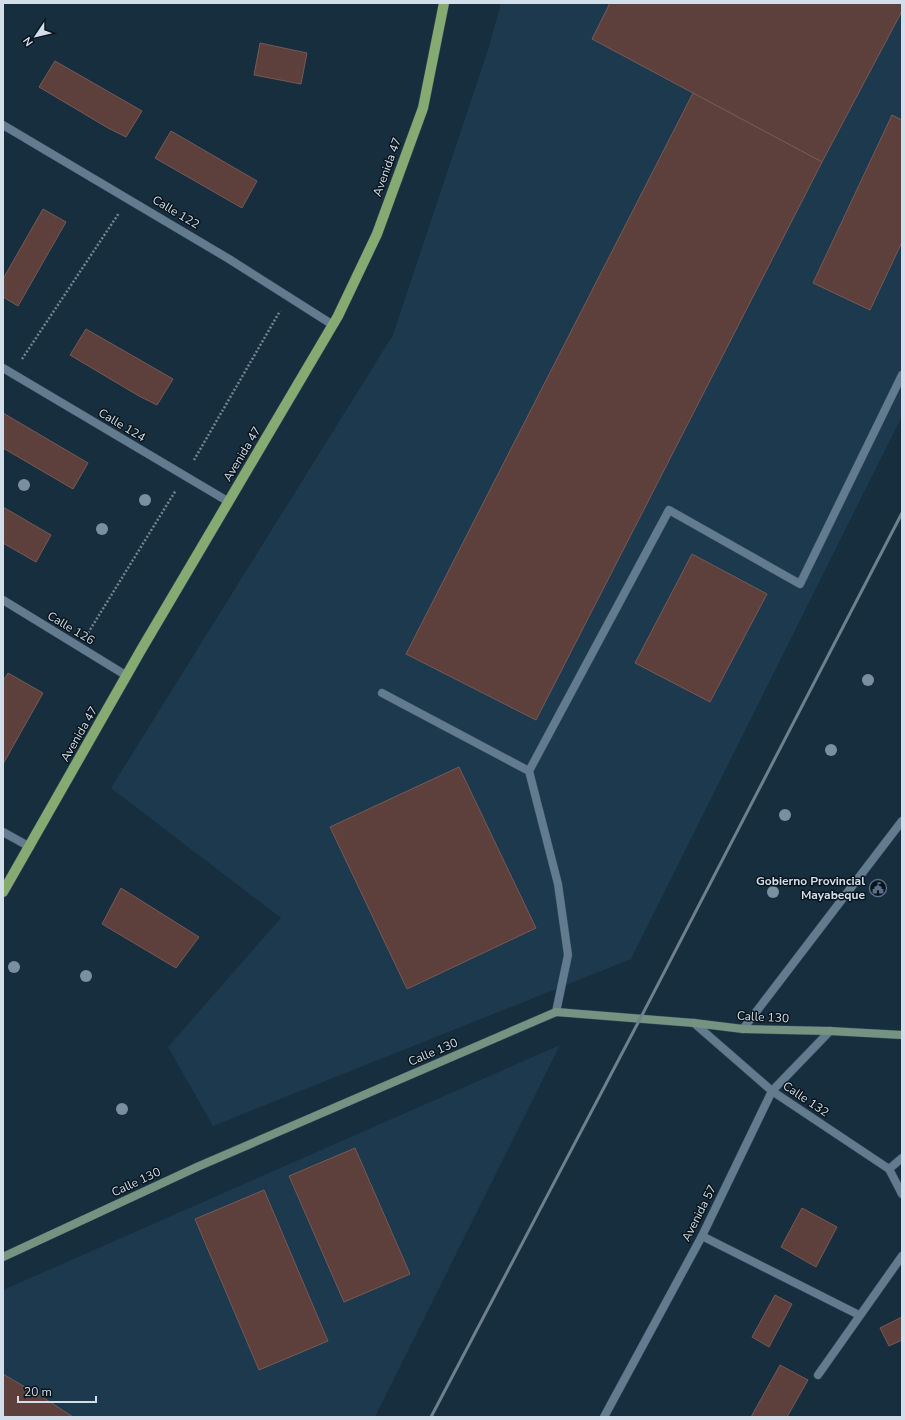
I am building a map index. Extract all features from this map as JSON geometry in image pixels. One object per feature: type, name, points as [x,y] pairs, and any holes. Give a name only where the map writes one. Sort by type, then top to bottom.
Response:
[{"type":"main road","name":"Avenida 47","points":[[3,892],[141,650],[333,325],[377,234],[422,108],[444,3]]},
{"type":"main road","name":"Calle 130","points":[[3,1257],[197,1167],[556,1012],[694,1023],[743,1029],[830,1031],[902,1035]]},
{"type":"street","name":"Calle 122","points":[[3,125],[129,198],[333,325]]},
{"type":"street","name":"Calle 124","points":[[3,368],[229,502]]},
{"type":"street","points":[[556,1012],[568,955],[558,884],[529,770],[669,510],[800,584],[902,375]]},
{"type":"street","name":"Calle 126","points":[[3,600],[127,676]]},
{"type":"street","points":[[382,692],[529,770]]},
{"type":"street","points":[[743,1029],[902,821]]},
{"type":"street","points":[[3,832],[30,846]]},
{"type":"street","name":"Calle 132","points":[[694,1023],[772,1091],[889,1169],[902,1194]]},
{"type":"street","name":"Avenida 57","points":[[604,1417],[702,1236],[772,1091],[830,1031]]},
{"type":"street","points":[[889,1169],[902,1158]]},
{"type":"street","points":[[702,1236],[859,1315]]},
{"type":"street","points":[[818,1374],[902,1256]]},
{"type":"path","points":[[12,374],[129,198]]},
{"type":"shaded area","points":[[501,3],[902,3],[902,416],[631,959],[213,1126],[168,1047],[281,918],[111,788],[393,335],[488,50]]},
{"type":"shaded area","points":[[560,1045],[375,1417],[3,1417],[3,1290]]},
{"type":"building","points":[[610,3],[902,3],[902,11],[822,162],[592,39]]},
{"type":"building","points":[[260,43],[307,53],[301,84],[254,75]]},
{"type":"building","points":[[55,61],[142,111],[126,137],[39,87]]},
{"type":"building","points":[[693,93],[822,162],[536,720],[406,654]]},
{"type":"building","points":[[892,115],[902,120],[902,242],[870,310],[813,283]]},
{"type":"building","points":[[171,131],[257,181],[242,208],[155,158]]},
{"type":"building","points":[[43,209],[66,222],[18,306],[3,297],[3,279]]},
{"type":"building","points":[[86,329],[173,379],[157,405],[70,355]]},
{"type":"building","points":[[3,413],[88,463],[73,489],[3,448]]},
{"type":"building","points":[[3,507],[51,535],[36,562],[3,543]]},
{"type":"building","points":[[692,554],[767,594],[710,702],[635,663]]},
{"type":"building","points":[[8,673],[43,693],[3,764],[3,681]]},
{"type":"building","points":[[459,767],[536,928],[407,989],[330,827]]},
{"type":"building","points":[[121,888],[199,937],[176,968],[102,924]]},
{"type":"building","points":[[355,1148],[410,1274],[344,1302],[289,1176]]},
{"type":"building","points":[[264,1190],[328,1341],[259,1370],[195,1219]]},
{"type":"building","points":[[802,1208],[837,1227],[816,1267],[781,1247]]},
{"type":"building","points":[[775,1295],[792,1304],[769,1347],[752,1337]]},
{"type":"building","points":[[902,1317],[902,1340],[889,1346],[880,1328]]},
{"type":"building","points":[[780,1365],[808,1380],[787,1417],[751,1417]]},
{"type":"building","points":[[3,1374],[47,1400],[73,1417],[3,1417]]},
{"type":"railway","points":[[431,1417],[640,1019],[902,513]]},
{"type":"place","name":"Gobierno Provincial Mayabeque","points":[[878,888]]}]
